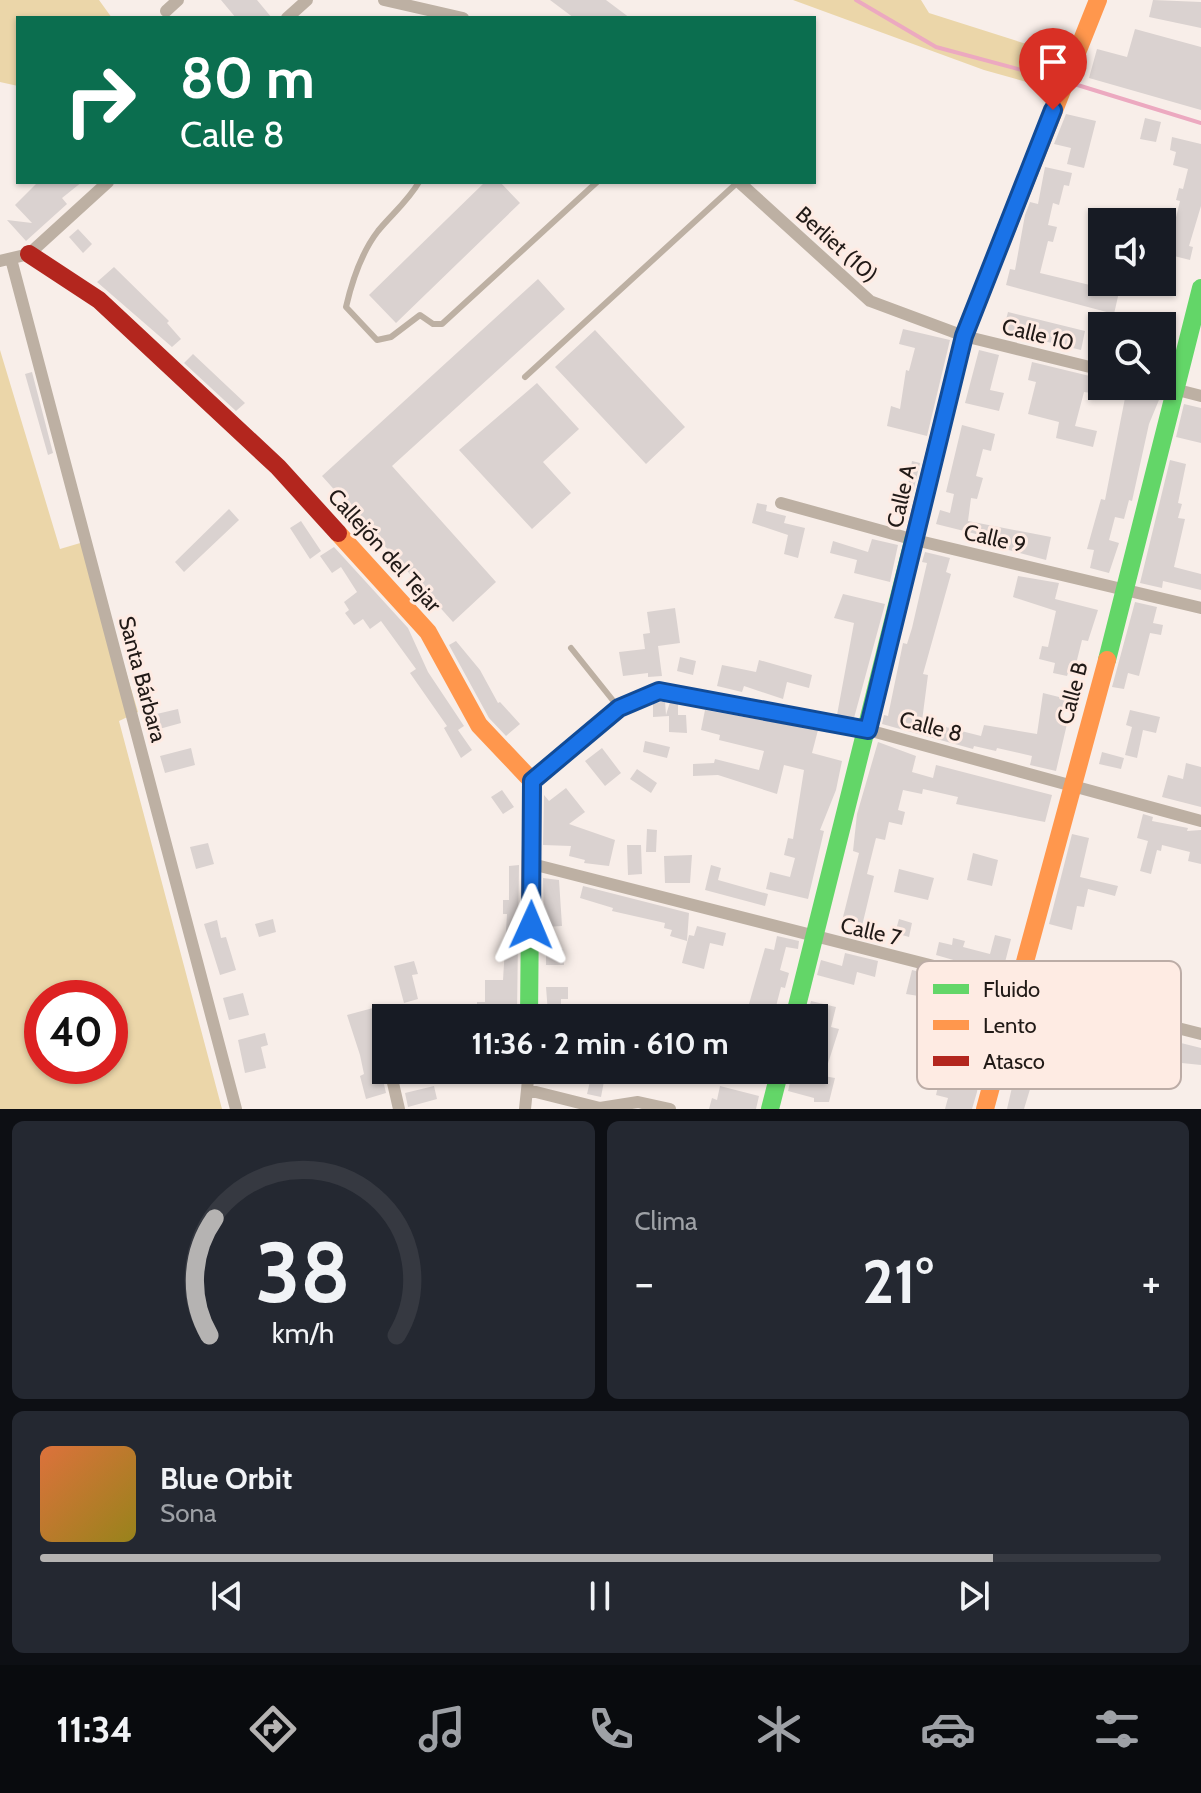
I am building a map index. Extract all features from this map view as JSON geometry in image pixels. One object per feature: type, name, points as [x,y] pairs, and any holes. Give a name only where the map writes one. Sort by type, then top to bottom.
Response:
[{"type":"street","points":[[166,11],[178,0]]},
{"type":"street","points":[[289,16],[307,0]]},
{"type":"street","points":[[384,0],[454,16]]},
{"type":"street","name":"Calle A","points":[[798,1004],[964,336],[1098,0]]},
{"type":"street","points":[[13,258],[106,184]]},
{"type":"street","name":"Berliet (10)","points":[[740,184],[870,301],[964,336]]},
{"type":"street","name":"Callejón del Tejar","points":[[13,258],[99,300],[278,467],[428,632],[479,725],[532,781]]},
{"type":"street","name":"Santa Bárbara","points":[[13,258],[236,1109]]},
{"type":"street","name":"Calle B","points":[[1176,365],[1201,288]]},
{"type":"street","name":"Calle 10","points":[[964,336],[1088,367]]},
{"type":"street","points":[[1176,389],[1201,396]]},
{"type":"street","name":"Calle B","points":[[1026,961],[1126,588],[1166,400]]},
{"type":"street","name":"Calle 9","points":[[781,503],[915,540],[1201,608]]},
{"type":"street","name":"Calle 8","points":[[532,781],[619,708],[659,691],[868,730],[1201,821]]},
{"type":"street","points":[[529,1004],[532,781]]},
{"type":"street","name":"Calle 7","points":[[532,864],[917,962]]},
{"type":"street","name":"Calle 7","points":[[1181,1029],[1201,1034]]},
{"type":"street","points":[[393,1084],[399,1109]]},
{"type":"street","points":[[525,1109],[528,1084]]},
{"type":"street","points":[[770,1109],[776,1084]]},
{"type":"street","name":"Calle B","points":[[985,1109],[991,1089]]},
{"type":"street","points":[[528,1090],[600,1108],[638,1102],[670,1109]]},
{"type":"lane","points":[[418,184],[411,196],[376,234],[353,277],[346,307],[377,340],[391,337],[420,315],[433,324],[442,324],[595,184]]},
{"type":"lane","points":[[525,377],[736,184]]},
{"type":"lane","points":[[571,648],[619,708]]},
{"type":"shaded area","points":[[0,0],[99,0],[111,16],[16,16],[16,86],[0,82]]},
{"type":"shaded area","points":[[793,0],[921,0],[929,13],[1058,54],[1048,88],[984,70]]},
{"type":"shaded area","points":[[0,350],[60,549],[87,541],[138,712],[119,721],[222,1109],[0,1109]]},
{"type":"building","points":[[221,0],[257,0],[270,16],[234,16]]},
{"type":"building","points":[[550,0],[606,0],[627,16],[571,16]]},
{"type":"building","points":[[1153,0],[1201,2],[1201,28],[1149,17]]},
{"type":"building","points":[[1135,29],[1201,47],[1201,110],[1089,78],[1097,49],[1127,57]]},
{"type":"building","points":[[1066,114],[1096,121],[1084,168],[1067,164],[1071,148],[1054,144]]},
{"type":"building","points":[[1145,118],[1161,122],[1156,142],[1140,139]]},
{"type":"building","points":[[1172,137],[1201,144],[1201,206],[1189,246],[1193,247],[1190,260],[1176,256],[1176,217],[1180,201],[1176,200],[1179,188],[1183,189],[1188,169],[1173,165],[1176,152],[1170,150]]},
{"type":"building","points":[[1045,167],[1072,173],[1069,186],[1064,185],[1059,205],[1053,203],[1048,225],[1057,227],[1053,242],[1048,241],[1040,273],[1088,285],[1088,296],[1118,296],[1114,312],[1006,285],[1010,269],[1015,270],[1030,202],[1038,204]]},
{"type":"building","points":[[36,184],[80,184],[62,198],[67,204],[26,241],[7,220],[32,223],[15,205]]},
{"type":"building","points":[[483,184],[502,184],[520,203],[396,323],[369,295]]},
{"type":"building","points":[[78,229],[92,244],[83,253],[69,237]]},
{"type":"building","points":[[114,267],[169,321],[167,323],[181,339],[172,347],[97,282]]},
{"type":"building","points":[[538,279],[565,309],[392,466],[496,582],[453,622],[322,476]]},
{"type":"building","points":[[1008,312],[1085,331],[1081,350],[1003,331]]},
{"type":"building","points":[[903,329],[950,340],[927,436],[887,426],[891,406],[900,409],[906,370],[909,371],[915,348],[899,344]]},
{"type":"building","points":[[595,330],[685,427],[646,464],[555,367]]},
{"type":"building","points":[[979,350],[999,355],[990,390],[1004,393],[999,411],[965,403]]},
{"type":"building","points":[[193,354],[245,403],[236,411],[184,363]]},
{"type":"building","points":[[1032,362],[1088,376],[1088,393],[1084,392],[1075,426],[1097,431],[1093,447],[1056,438],[1059,422],[1028,414],[1036,382],[1028,380]]},
{"type":"building","points":[[32,372],[53,453],[48,455],[25,374]]},
{"type":"building","points":[[537,383],[579,429],[543,462],[571,493],[532,529],[459,450]]},
{"type":"building","points":[[1125,400],[1159,400],[1149,424],[1132,501],[1129,500],[1124,519],[1115,517],[1109,540],[1119,543],[1109,573],[1090,568],[1094,550],[1087,549],[1101,499],[1105,500]]},
{"type":"building","points":[[1184,404],[1201,408],[1201,443],[1176,437]]},
{"type":"building","points":[[962,425],[995,434],[991,451],[983,449],[976,476],[983,478],[977,499],[971,498],[968,521],[1051,537],[1046,560],[982,543],[984,536],[936,524],[940,510],[950,513],[954,494],[946,492]]},
{"type":"building","points":[[1170,460],[1186,464],[1178,503],[1182,504],[1178,518],[1185,519],[1174,567],[1201,574],[1201,590],[1163,581],[1162,588],[1140,583]]},
{"type":"building","points":[[912,461],[920,463],[913,492],[907,491]]},
{"type":"building","points":[[757,503],[767,505],[766,511],[786,516],[784,523],[805,528],[798,558],[784,554],[788,535],[752,523]]},
{"type":"building","points":[[229,509],[239,520],[184,572],[175,562]]},
{"type":"building","points":[[301,521],[321,551],[310,559],[290,528]]},
{"type":"building","points":[[872,539],[898,545],[890,582],[854,573],[857,560],[830,553],[833,541],[868,552]]},
{"type":"building","points":[[334,547],[408,628],[428,672],[464,726],[458,730],[472,750],[461,758],[444,728],[447,726],[410,673],[416,669],[381,621],[370,629],[363,619],[354,625],[345,613],[349,610],[344,602],[357,592],[341,567],[332,573],[320,556]]},
{"type":"building","points":[[925,552],[950,558],[946,572],[951,574],[923,674],[928,675],[922,721],[981,736],[984,725],[1037,734],[1043,693],[1067,699],[1061,723],[1067,724],[1056,771],[1030,765],[1032,756],[997,748],[996,751],[974,746],[973,749],[882,724],[884,715],[888,716],[903,643],[907,644],[912,628],[927,563],[922,562]]},
{"type":"building","points":[[1018,576],[1059,583],[1055,599],[1098,610],[1088,641],[1082,640],[1075,668],[1070,667],[1067,676],[1053,673],[1055,663],[1039,659],[1042,646],[1048,647],[1056,611],[1013,597]]},
{"type":"building","points":[[843,594],[885,604],[854,718],[837,715],[854,623],[834,618]]},
{"type":"building","points":[[1135,602],[1157,607],[1153,623],[1163,625],[1161,635],[1150,633],[1139,676],[1128,673],[1124,689],[1112,687]]},
{"type":"building","points":[[675,608],[680,643],[658,646],[662,676],[648,677],[648,673],[623,676],[619,652],[645,649],[643,634],[650,633],[647,612]]},
{"type":"building","points":[[456,641],[480,670],[498,703],[520,724],[506,736],[489,718],[449,645]]},
{"type":"building","points":[[680,657],[696,661],[693,675],[677,671]]},
{"type":"building","points":[[759,660],[812,675],[809,688],[787,682],[783,699],[744,686],[742,692],[717,686],[722,665],[756,672]]},
{"type":"building","points":[[665,701],[666,715],[670,702],[678,704],[678,715],[686,715],[687,733],[669,732],[669,716],[653,717],[653,704]]},
{"type":"building","points":[[178,709],[181,723],[152,731],[148,716]]},
{"type":"building","points":[[705,710],[818,730],[812,753],[842,761],[836,790],[820,830],[824,831],[808,899],[766,889],[770,872],[790,877],[795,858],[784,855],[788,838],[793,839],[804,770],[784,765],[777,794],[718,775],[693,776],[693,764],[714,763],[715,759],[759,770],[764,751],[719,740],[720,735],[701,730]]},
{"type":"building","points":[[1130,710],[1160,717],[1156,733],[1143,730],[1137,758],[1125,755],[1132,727],[1126,725]]},
{"type":"building","points":[[645,741],[670,747],[667,758],[643,752]]},
{"type":"building","points":[[878,742],[916,756],[912,772],[933,778],[936,765],[1052,795],[1045,822],[956,804],[958,797],[923,789],[922,794],[903,790],[898,810],[905,812],[902,825],[889,822],[885,840],[876,838],[867,874],[874,876],[862,926],[842,921],[859,853],[853,851],[857,814]]},
{"type":"building","points":[[191,748],[195,765],[165,773],[160,756]]},
{"type":"building","points":[[602,748],[621,773],[605,786],[585,761]]},
{"type":"building","points":[[1102,752],[1124,758],[1121,769],[1099,764]]},
{"type":"building","points":[[1186,763],[1201,767],[1201,807],[1162,797],[1168,775],[1183,779]]},
{"type":"building","points":[[637,769],[657,783],[651,793],[630,779]]},
{"type":"building","points":[[566,788],[585,812],[569,824],[615,840],[609,866],[584,863],[585,860],[569,856],[571,846],[543,845],[544,795],[549,801]]},
{"type":"building","points":[[502,790],[514,807],[503,814],[491,797]]},
{"type":"building","points":[[1143,814],[1153,817],[1152,821],[1188,828],[1187,831],[1201,830],[1201,864],[1188,861],[1190,852],[1162,845],[1161,851],[1157,850],[1151,874],[1140,871],[1148,841],[1137,838]]},
{"type":"building","points":[[647,829],[657,830],[656,852],[646,852]]},
{"type":"building","points":[[1072,834],[1089,838],[1080,877],[1118,886],[1115,896],[1088,889],[1084,907],[1077,906],[1072,930],[1049,924]]},
{"type":"building","points":[[208,843],[214,864],[196,869],[190,847]]},
{"type":"building","points":[[627,845],[641,845],[642,874],[628,875]]},
{"type":"building","points":[[973,853],[998,860],[992,886],[967,880]]},
{"type":"building","points":[[692,855],[690,883],[665,883],[664,856]]},
{"type":"building","points":[[519,865],[517,1004],[477,1004],[485,1002],[485,980],[503,980],[507,914],[503,914],[503,900],[509,900],[509,866]]},
{"type":"building","points":[[711,865],[721,868],[718,880],[768,894],[765,906],[705,890]]},
{"type":"building","points":[[899,869],[934,878],[928,900],[894,892]]},
{"type":"building","points":[[543,878],[559,880],[562,926],[544,927]]},
{"type":"building","points":[[583,886],[689,913],[687,941],[670,936],[672,930],[664,928],[665,923],[612,911],[613,908],[580,898]]},
{"type":"building","points":[[273,919],[276,932],[259,937],[255,924]]},
{"type":"building","points":[[899,919],[912,923],[909,937],[895,933]]},
{"type":"building","points":[[217,920],[221,938],[226,937],[236,970],[220,975],[204,924]]},
{"type":"building","points":[[697,926],[726,933],[723,946],[710,943],[704,969],[682,963],[689,935],[694,936]]},
{"type":"building","points":[[995,935],[1011,939],[1005,961],[957,961],[936,955],[939,942],[952,945],[953,938],[965,941],[963,947],[990,954]]},
{"type":"building","points":[[777,936],[799,941],[798,949],[786,947],[780,970],[789,973],[777,1004],[749,1004],[765,948],[774,950]]},
{"type":"building","points":[[546,949],[563,949],[564,965],[546,965]]},
{"type":"building","points":[[845,953],[878,961],[875,977],[857,972],[854,985],[817,975],[821,960],[842,966]]},
{"type":"building","points":[[414,961],[418,974],[412,975],[418,999],[404,1003],[394,966]]},
{"type":"building","points":[[912,970],[917,971],[917,996],[906,994]]},
{"type":"building","points":[[546,987],[568,987],[568,999],[561,999],[561,1004],[547,1004]]},
{"type":"building","points":[[243,993],[249,1015],[229,1020],[223,998]]},
{"type":"building","points":[[828,1005],[836,1007],[831,1027],[839,1029],[828,1063]]},
{"type":"building","points":[[372,1008],[372,1084],[384,1084],[386,1093],[366,1099],[360,1076],[364,1074],[360,1055],[347,1015]]},
{"type":"building","points":[[265,1033],[268,1045],[261,1047],[266,1068],[245,1073],[238,1040]]},
{"type":"building","points":[[1181,1043],[1201,1048],[1201,1065],[1181,1063]]},
{"type":"building","points":[[828,1077],[835,1078],[829,1102],[814,1102],[814,1098],[788,1091],[790,1084],[828,1084]]},
{"type":"building","points":[[589,1084],[603,1084],[601,1097],[587,1094]]},
{"type":"building","points":[[434,1086],[437,1099],[408,1107],[405,1093]]},
{"type":"building","points":[[720,1086],[759,1096],[756,1109],[709,1109],[712,1098],[717,1100]]},
{"type":"building","points":[[937,1089],[977,1089],[972,1109],[945,1109],[948,1098],[936,1095]]},
{"type":"building","points":[[1012,1089],[1030,1089],[1024,1109],[1007,1109]]},
{"type":"waterway","points":[[856,0],[936,47],[1059,80]]},
{"type":"waterway","points":[[1071,83],[1201,123]]},
{"type":"traffic: fast","points":[[1107,660],[1201,288]]},
{"type":"traffic: fast","points":[[797,1004],[914,537]]},
{"type":"traffic: fast","points":[[529,1004],[530,909]]},
{"type":"traffic: fast","points":[[770,1109],[776,1084]]},
{"type":"traffic: slow","points":[[914,537],[964,336],[1098,0]]},
{"type":"traffic: slow","points":[[338,533],[428,632],[479,725],[532,781],[530,909]]},
{"type":"traffic: slow","points":[[1025,961],[1107,660]]},
{"type":"traffic: slow","points":[[985,1109],[990,1089]]},
{"type":"traffic: jam","points":[[29,254],[99,300],[278,467],[338,533]]},
{"type":"route","points":[[531,925],[532,781],[619,708],[659,691],[868,730],[964,336],[1053,110]]}]
